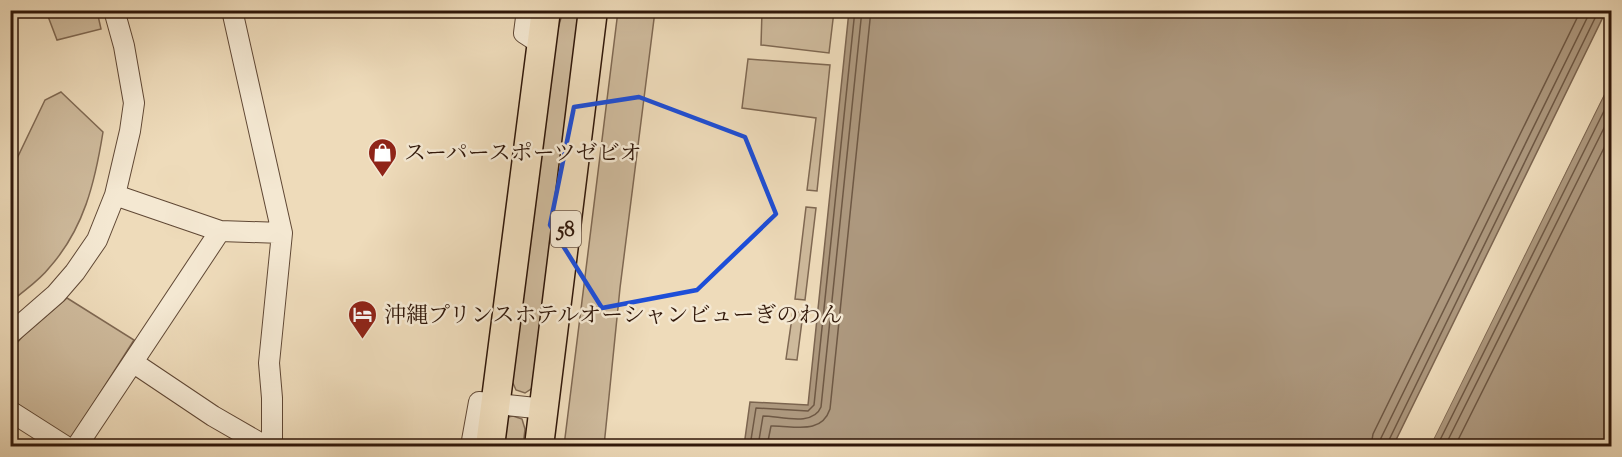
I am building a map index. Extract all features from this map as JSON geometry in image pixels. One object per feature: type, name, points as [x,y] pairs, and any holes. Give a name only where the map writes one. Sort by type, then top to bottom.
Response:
[{"type":"highway","name":"58","points":[[490,447],[546,10]]},
{"type":"highway","name":"58","points":[[540,447],[593,10]]},
{"type":"street","points":[[10,334],[56,294],[75,272],[97,240],[115,195],[134,103],[124,46],[114,10]]},
{"type":"street","points":[[232,10],[282,234],[269,363],[272,447]]},
{"type":"street","points":[[527,10],[524,33],[541,44]]},
{"type":"street","points":[[115,195],[220,231],[282,234]]},
{"type":"street","points":[[77,447],[220,231]]},
{"type":"street","points":[[134,363],[213,416],[265,447]]},
{"type":"street","points":[[471,447],[478,402],[545,409]]},
{"type":"street","points":[[10,411],[64,447]]},
{"type":"highlighted area","points":[[639,97],[745,137],[776,214],[697,290],[602,308],[550,225],[574,107]]},
{"type":"shaded area","points":[[46,11],[97,11],[101,29],[57,40]]},
{"type":"shaded area","points":[[563,11],[582,11],[537,385],[525,393],[516,390],[512,381],[553,46]]},
{"type":"shaded area","points":[[618,11],[655,11],[620,288],[604,446],[564,446]]},
{"type":"shaded area","points":[[762,11],[834,11],[829,53],[761,45]]},
{"type":"shaded area","points":[[748,59],[830,65],[817,191],[807,190],[816,118],[742,108]]},
{"type":"shaded area","points":[[61,92],[103,132],[92,187],[79,221],[61,253],[36,282],[11,302],[11,171],[45,100]]},
{"type":"shaded area","points":[[806,207],[816,208],[805,300],[795,299]]},
{"type":"shaded area","points":[[67,298],[134,340],[71,439],[11,400],[11,350],[22,337]]},
{"type":"shaded area","points":[[793,311],[803,313],[797,360],[786,359]]},
{"type":"shaded area","points":[[513,416],[522,419],[525,429],[523,446],[495,446],[503,418]]},
{"type":"water","points":[[849,10],[1606,11],[1393,446],[744,446],[750,402],[808,405]]},
{"type":"water","points":[[1611,81],[1611,446],[1430,446]]},
{"type":"pier","points":[[1612,78],[1430,446],[1427,446],[1609,80]]},
{"type":"place","name":"スーパースポーツゼビオ","points":[[383,178]]},
{"type":"place","name":"沖縄プリンスホテルオーシャンビューぎのわん","points":[[363,340]]}]
